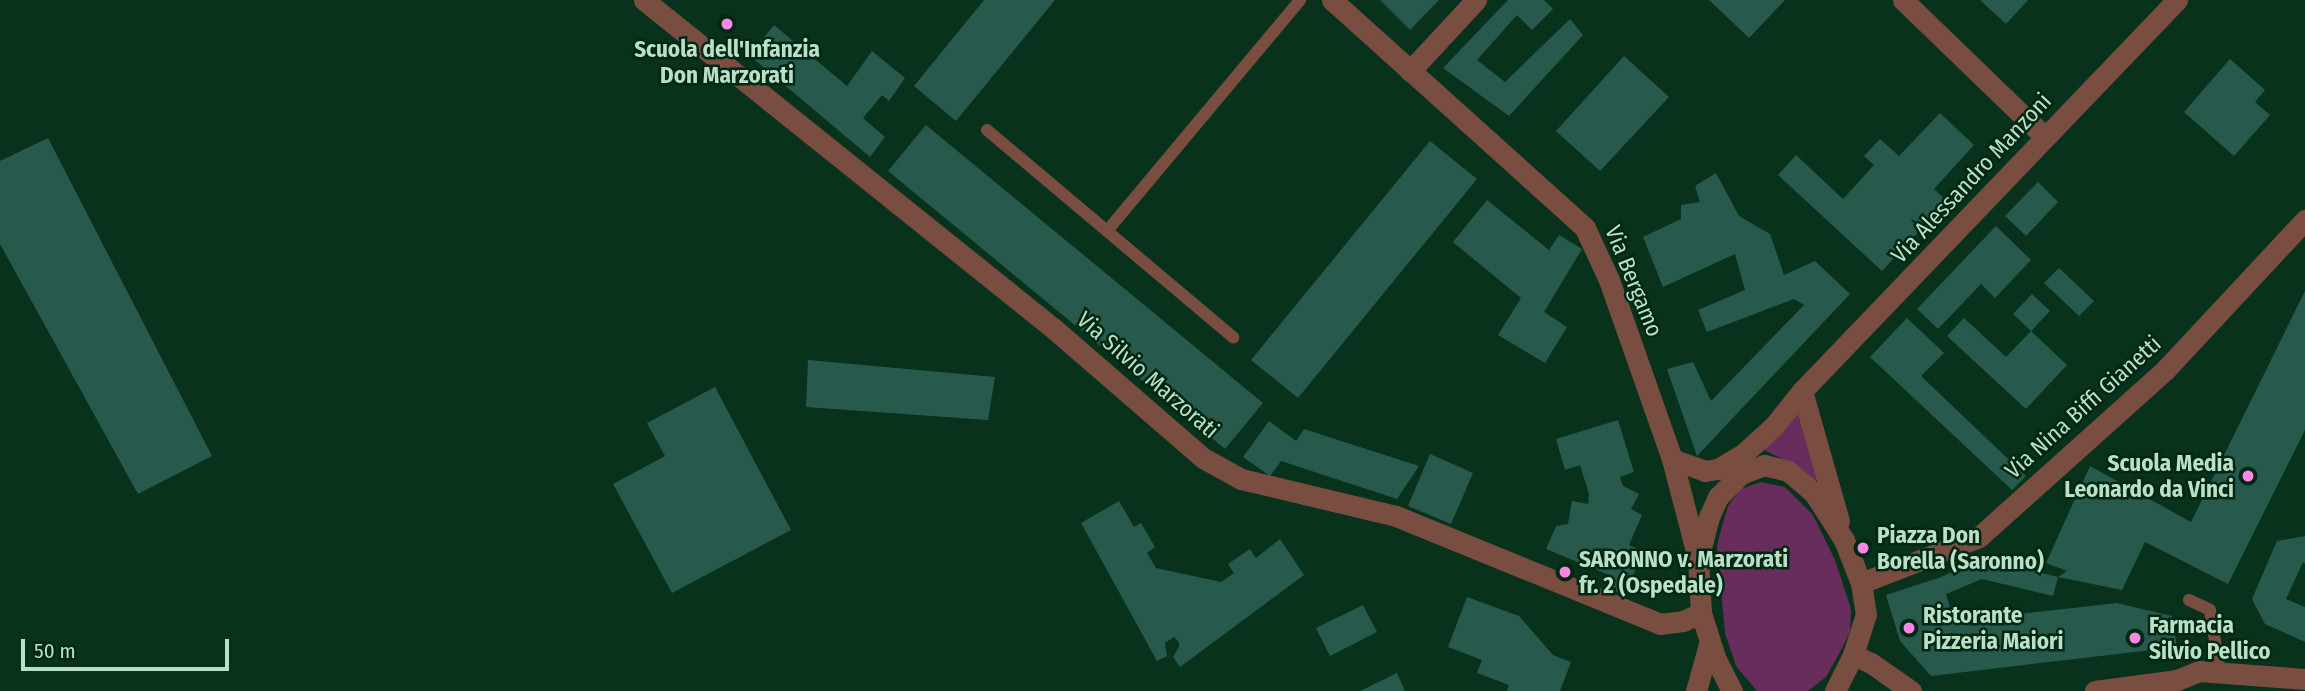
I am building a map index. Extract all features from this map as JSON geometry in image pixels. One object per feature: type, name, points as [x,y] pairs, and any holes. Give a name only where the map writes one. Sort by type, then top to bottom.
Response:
[{"type":"street","name":"Via Silvio Marzorati","points":[[644,0],[1053,328],[1203,458],[1241,479],[1396,516],[1660,624],[1671,624],[1701,612]]},
{"type":"street","name":"Via Bergamo","points":[[1332,0],[1585,228],[1609,280],[1672,459],[1698,559]]},
{"type":"street","points":[[1410,71],[1476,0]]},
{"type":"street","points":[[1903,0],[2045,137]]},
{"type":"street","name":"Via Alessandro Manzoni","points":[[1672,459],[1704,471],[1718,469],[1743,454],[1774,426],[1802,391],[2177,0]]},
{"type":"street","name":"Via Nina Biffi Gianetti","points":[[1861,583],[1979,537],[2166,369],[2305,220]]},
{"type":"street","points":[[1802,391],[1844,540],[1861,583],[1866,614],[1853,655],[1835,691]]},
{"type":"street","points":[[1732,691],[1710,642],[1701,612],[1698,559],[1709,517],[1718,498],[1741,474],[1764,465],[1788,471],[1814,493],[1844,540]]},
{"type":"street","points":[[1696,691],[1705,668],[1710,642]]},
{"type":"street","points":[[1853,655],[1871,663],[1911,691]]},
{"type":"street","points":[[2095,691],[2177,680],[2199,671],[2305,680]]},
{"type":"lane","points":[[1107,231],[1300,0]]},
{"type":"lane","points":[[987,130],[1233,337]]},
{"type":"lane","points":[[2189,600],[2210,610],[2220,672]]},
{"type":"shaded area","points":[[1799,412],[1819,479],[1815,481],[1793,464],[1764,450]]},
{"type":"shaded area","points":[[1761,482],[1785,487],[1813,515],[1835,560],[1851,609],[1850,632],[1839,654],[1826,677],[1808,691],[1757,691],[1736,666],[1725,633],[1717,546],[1728,506],[1741,489]]},
{"type":"building","points":[[984,0],[1055,0],[956,121],[914,86]]},
{"type":"building","points":[[1380,0],[1439,0],[1410,30]]},
{"type":"building","points":[[1508,0],[1544,0],[1553,9],[1532,30],[1517,15],[1477,60],[1505,82],[1570,19],[1583,35],[1509,116],[1443,68]]},
{"type":"building","points":[[1709,0],[1785,0],[1749,38]]},
{"type":"building","points":[[1980,0],[2028,0],[2006,24]]},
{"type":"building","points":[[774,25],[847,86],[872,51],[905,78],[889,101],[882,95],[863,118],[885,137],[870,157],[749,55]]},
{"type":"building","points":[[1624,56],[1669,97],[1600,171],[1556,131]]},
{"type":"building","points":[[2230,59],[2265,90],[2255,102],[2270,115],[2234,156],[2184,112]]},
{"type":"building","points":[[1940,113],[1974,145],[1934,189],[1947,201],[1882,271],[1778,175],[1796,155],[1843,199],[1874,165],[1864,156],[1880,139],[1899,156]]},
{"type":"building","points":[[926,125],[1263,403],[1225,449],[888,171]]},
{"type":"building","points":[[48,138],[212,456],[138,494],[0,244],[0,161]]},
{"type":"building","points":[[1430,141],[1477,179],[1298,398],[1251,360]]},
{"type":"building","points":[[1716,173],[1739,216],[1770,234],[1784,275],[1815,261],[1850,294],[1697,456],[1667,369],[1693,362],[1711,401],[1804,305],[1794,299],[1707,332],[1698,310],[1745,290],[1735,254],[1663,287],[1643,237],[1681,219],[1681,205],[1700,202],[1695,186]]},
{"type":"building","points":[[2038,182],[2058,202],[2026,236],[2005,216]]},
{"type":"building","points":[[1487,200],[1549,250],[1559,235],[1582,249],[1544,312],[1567,327],[1545,363],[1498,335],[1521,298],[1453,242]]},
{"type":"building","points":[[1996,226],[2031,260],[1995,298],[1981,284],[1938,329],[1917,309]]},
{"type":"building","points":[[2059,268],[2094,301],[2079,316],[2044,283]]},
{"type":"building","points":[[2305,291],[2305,430],[2228,584],[2145,542],[2122,590],[2058,577],[2067,571],[2046,563],[2090,466],[2191,522]]},
{"type":"building","points":[[2032,294],[2050,311],[2031,331],[2013,314]]},
{"type":"building","points":[[1907,318],[1944,353],[1921,376],[2026,476],[2012,490],[1870,357]]},
{"type":"building","points":[[1964,318],[2006,357],[2031,331],[2067,365],[2026,409],[1947,336]]},
{"type":"building","points":[[808,360],[995,377],[988,420],[806,407]]},
{"type":"building","points":[[715,387],[791,530],[672,593],[613,484],[665,456],[647,423]]},
{"type":"building","points":[[1618,420],[1634,472],[1620,477],[1623,486],[1639,494],[1631,509],[1642,515],[1629,545],[1643,551],[1625,595],[1604,587],[1609,575],[1546,549],[1556,526],[1568,524],[1572,501],[1588,504],[1589,494],[1580,465],[1565,470],[1556,439]]},
{"type":"building","points":[[1269,421],[1296,441],[1304,429],[1419,466],[1397,499],[1281,461],[1270,476],[1243,457]]},
{"type":"building","points":[[1430,454],[1473,473],[1451,524],[1408,506]]},
{"type":"building","points":[[1119,501],[1134,527],[1141,523],[1155,547],[1147,553],[1156,568],[1221,582],[1234,573],[1228,564],[1250,549],[1256,558],[1280,539],[1304,575],[1180,667],[1173,657],[1179,647],[1179,642],[1174,637],[1165,643],[1167,656],[1157,661],[1081,523]]},
{"type":"building","points":[[2305,536],[2305,564],[2303,562],[2286,599],[2305,607],[2305,642],[2265,624],[2252,599],[2277,541]]},
{"type":"building","points":[[1983,558],[2058,577],[2053,596],[1982,579],[1946,594],[1954,621],[2117,603],[2172,616],[2177,647],[1931,676],[1900,641],[1886,595],[1941,577]]},
{"type":"building","points":[[1467,597],[1519,616],[1553,655],[1571,662],[1560,691],[1507,691],[1509,685],[1477,673],[1482,660],[1448,647]]},
{"type":"building","points":[[1363,605],[1377,632],[1330,656],[1316,628]]},
{"type":"building","points":[[1397,673],[1405,691],[1360,691]]},
{"type":"place","name":"Scuola dell'Infanzia Don Marzorati","points":[[727,24]]},
{"type":"place","name":"Scuola Media Leonardo da Vinci","points":[[2248,476]]},
{"type":"place","name":"Piazza Don Borella (Saronno)","points":[[1863,548]]},
{"type":"place","name":"SARONNO v. Marzorati fr. 2 (Ospedale)","points":[[1565,572]]},
{"type":"place","name":"Ristorante Pizzeria Maiori","points":[[1909,628]]},
{"type":"place","name":"Farmacia Silvio Pellico","points":[[2135,638]]}]
